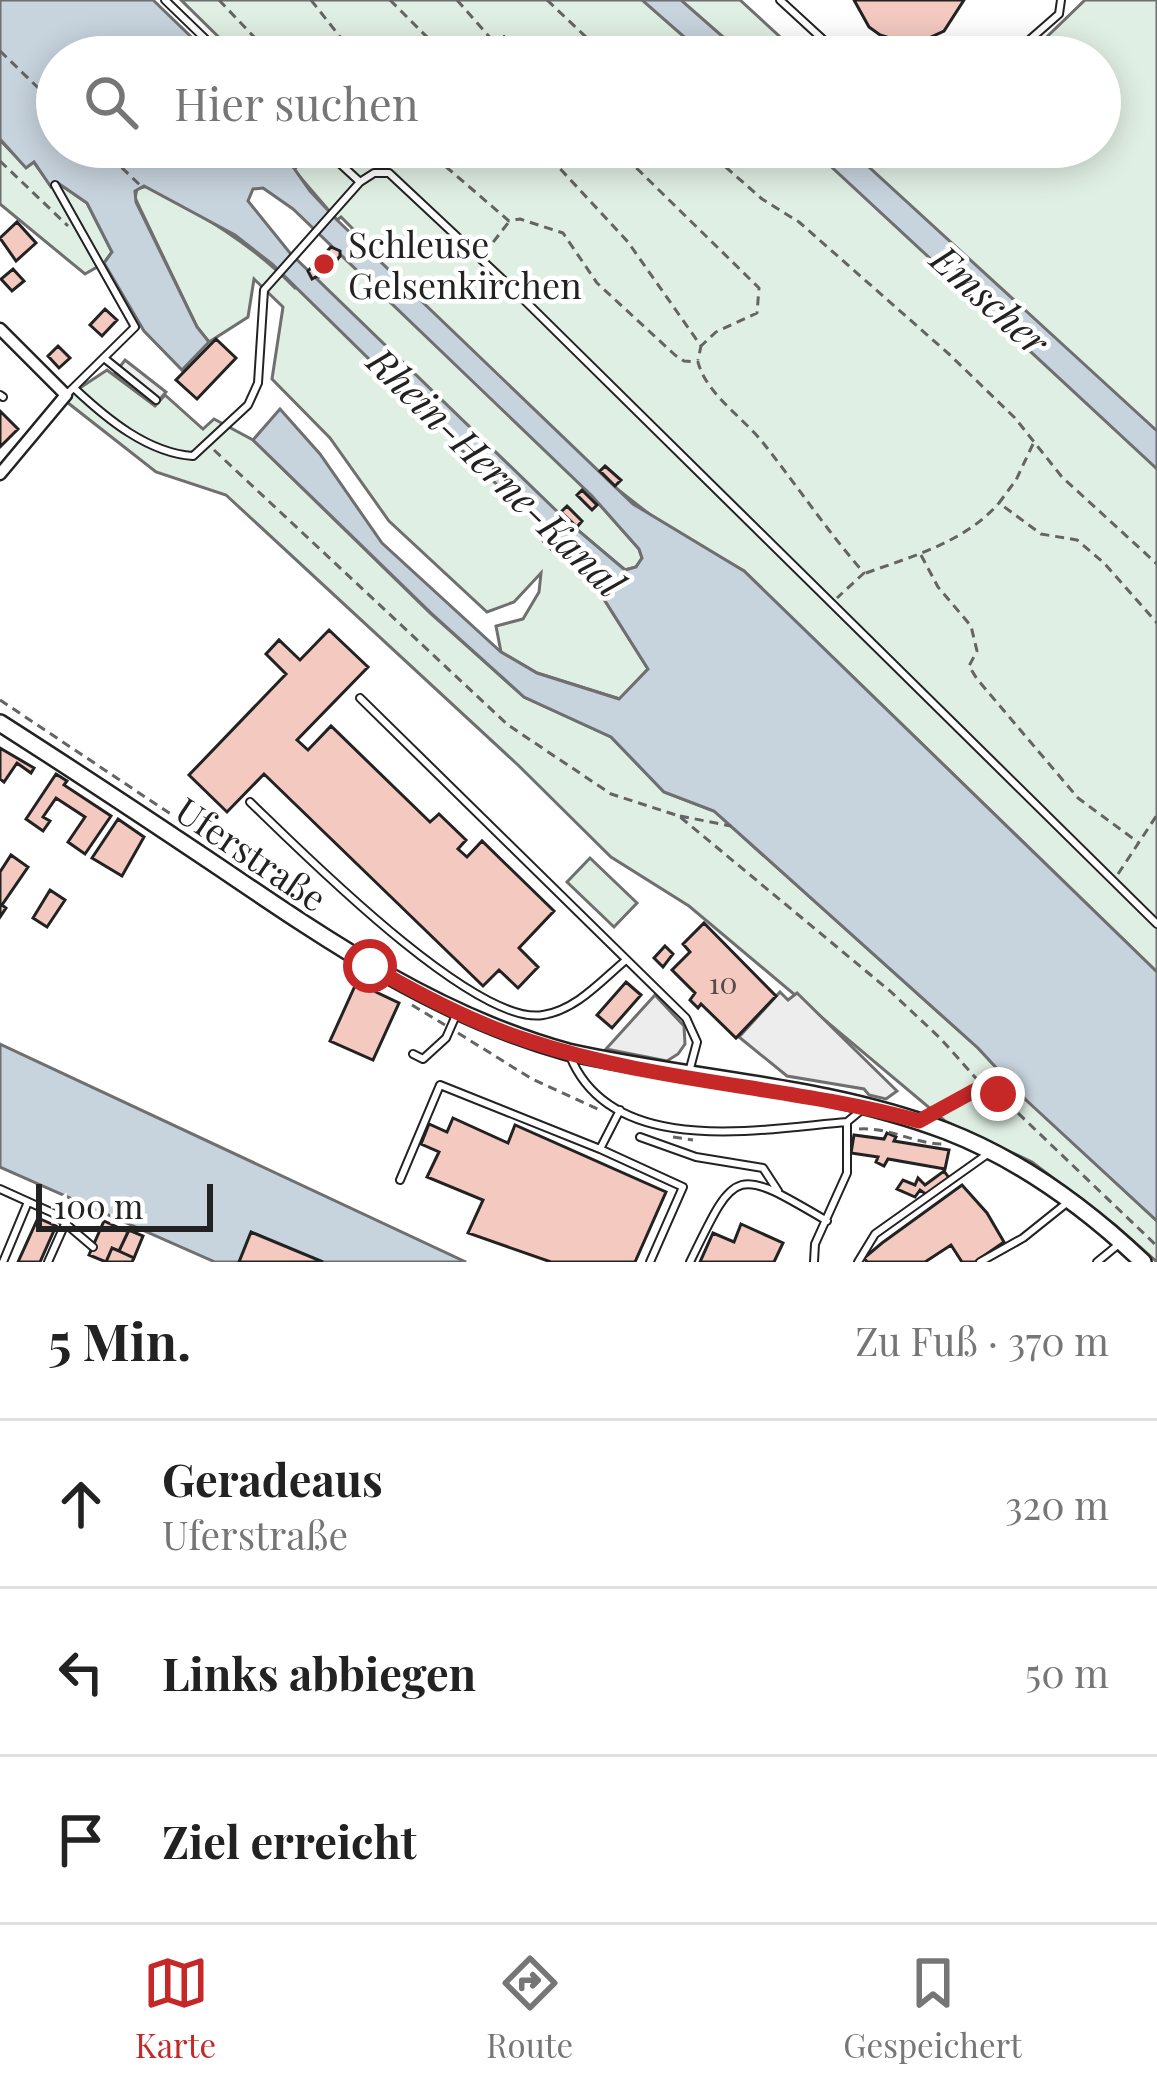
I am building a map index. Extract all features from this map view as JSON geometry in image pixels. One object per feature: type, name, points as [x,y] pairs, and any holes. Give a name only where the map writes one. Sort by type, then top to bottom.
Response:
[{"type":"main road","name":"Uferstraße","points":[[0,723],[453,1021],[568,1052],[919,1121],[992,1151],[1070,1199],[1143,1262]]},
{"type":"street","points":[[0,329],[70,392],[0,474]]},
{"type":"lane","points":[[164,0],[202,36]]},
{"type":"lane","points":[[779,0],[819,36]]},
{"type":"lane","points":[[1034,36],[1059,14],[1061,0]]},
{"type":"lane","points":[[345,168],[360,182]]},
{"type":"lane","points":[[55,185],[135,327],[70,392],[146,444],[193,456],[248,405],[258,383],[264,290],[274,274],[360,182],[377,172],[397,178],[1157,924]]},
{"type":"lane","points":[[104,358],[156,400]]},
{"type":"lane","points":[[360,698],[686,1018],[697,1042],[688,1076]]},
{"type":"lane","points":[[250,802],[386,932],[509,1012],[540,1016],[572,1005],[626,960]]},
{"type":"lane","points":[[412,1054],[426,1058],[437,1050],[453,1021]]},
{"type":"lane","points":[[568,1052],[578,1074],[618,1114],[687,1131],[847,1126],[866,1107]]},
{"type":"lane","points":[[400,1180],[440,1085],[683,1187],[650,1262]]},
{"type":"lane","points":[[600,1149],[618,1114]]},
{"type":"lane","points":[[814,1262],[815,1244],[847,1173],[847,1126]]},
{"type":"lane","points":[[640,1137],[696,1157],[763,1168],[780,1194]]},
{"type":"lane","points":[[858,1262],[875,1234],[992,1151]]},
{"type":"lane","points":[[690,1262],[722,1196],[747,1182],[780,1194],[827,1222]]},
{"type":"lane","points":[[0,1190],[65,1224],[93,1247]]},
{"type":"lane","points":[[980,1262],[1023,1238],[1070,1199]]},
{"type":"lane","points":[[2,1262],[28,1202]]},
{"type":"lane","points":[[48,1262],[65,1224]]},
{"type":"lane","points":[[1097,1262],[1122,1242]]},
{"type":"path","points":[[219,0],[253,36]]},
{"type":"path","points":[[311,0],[339,36]]},
{"type":"path","points":[[390,0],[426,36]]},
{"type":"path","points":[[457,0],[489,36]]},
{"type":"path","points":[[548,0],[585,36]]},
{"type":"path","points":[[0,51],[36,86]]},
{"type":"path","points":[[0,161],[90,248]]},
{"type":"path","points":[[122,168],[141,186]]},
{"type":"path","points":[[374,168],[377,172],[381,168]]},
{"type":"path","points":[[448,168],[509,221]]},
{"type":"path","points":[[559,168],[628,242],[701,346]]},
{"type":"path","points":[[636,168],[759,288],[758,313],[716,332],[701,346],[698,362],[709,383],[765,445],[864,573]]},
{"type":"path","points":[[727,168],[762,199],[799,222],[892,303],[1015,418],[1061,477],[1157,564]]},
{"type":"path","points":[[481,258],[509,221],[520,219],[563,233],[612,299],[684,362],[698,362]]},
{"type":"path","points":[[832,603],[864,573],[921,555],[988,515],[1016,480],[1034,442]]},
{"type":"path","points":[[208,445],[508,725],[610,794],[679,816],[731,826]]},
{"type":"path","points":[[999,502],[1041,534],[1078,540],[1157,623]]},
{"type":"path","points":[[921,555],[938,587],[971,626],[977,651],[969,666],[977,679],[1078,798],[1139,843]]},
{"type":"path","points":[[0,700],[247,865],[259,884]]},
{"type":"path","points":[[1113,882],[1157,815]]},
{"type":"path","points":[[679,816],[890,991],[983,1086],[998,1094],[1157,1246]]},
{"type":"path","points":[[397,995],[453,1021],[532,1079],[618,1114]]},
{"type":"path","points":[[919,1121],[983,1086]]},
{"type":"path","points":[[847,1126],[880,1127],[928,1144],[955,1144]]},
{"type":"path","points":[[670,1136],[704,1140]]},
{"type":"green space","points":[[181,0],[740,0],[779,36],[218,36]]},
{"type":"green space","points":[[1085,0],[1157,0],[1157,972],[744,571],[662,524],[607,481],[592,496],[639,549],[642,558],[636,567],[625,570],[568,522],[552,537],[595,585],[648,669],[620,699],[537,673],[501,652],[496,626],[523,619],[539,592],[541,573],[514,602],[487,612],[389,521],[330,438],[272,379],[283,307],[254,279],[248,317],[209,342],[197,327],[135,198],[137,189],[147,186],[187,208],[243,244],[295,288],[309,276],[317,279],[340,256],[336,248],[353,229],[341,217],[337,220],[296,168],[1121,168],[1121,36],[1048,36]]},
{"type":"green space","points":[[0,140],[26,167],[33,161],[51,186],[58,183],[87,203],[112,252],[85,274],[0,204]]},
{"type":"green space","points":[[107,370],[155,406],[165,395],[203,429],[214,419],[253,440],[430,613],[524,697],[611,737],[664,792],[714,811],[978,1048],[1157,1221],[1157,1262],[1032,1162],[945,1121],[689,906],[611,857],[226,495],[156,472],[63,399]]},
{"type":"green space","points":[[590,858],[637,903],[614,927],[567,882]]},
{"type":"shaded area","points":[[125,360],[166,392],[155,405],[115,373]]},
{"type":"shaded area","points":[[780,992],[788,1000],[797,993],[897,1091],[886,1099],[864,1089],[787,1076],[739,1037]]},
{"type":"shaded area","points":[[655,995],[684,1026],[685,1044],[678,1054],[667,1061],[606,1049]]},
{"type":"water","points":[[0,0],[153,0],[190,36],[36,36],[36,165],[26,168],[0,139]]},
{"type":"water","points":[[642,0],[681,0],[722,36],[683,36]]},
{"type":"water","name":"Rhein-Herne-Kanal","points":[[38,168],[294,168],[337,220],[633,504],[744,571],[1157,972],[1157,1221],[1026,1100],[978,1048],[714,811],[664,792],[611,737],[524,697],[253,440],[280,409],[320,454],[382,543],[501,652],[537,673],[619,699],[648,669],[576,562],[272,264],[235,235],[144,186],[135,191],[136,202],[197,327],[209,342],[182,370],[144,331],[104,263],[112,252],[87,203],[58,183],[51,187]],"holes":[[[263,188],[293,209],[592,496],[639,549],[642,558],[636,567],[625,570],[567,521],[290,253],[248,201],[253,189]]]},
{"type":"water","name":"Emscher","points":[[833,168],[870,168],[1157,431],[1157,469]]},
{"type":"water","points":[[0,1044],[466,1262],[215,1262],[0,1167]]},
{"type":"building","points":[[854,0],[964,0],[944,31],[933,36],[883,36],[869,27]]},
{"type":"building","points":[[17,222],[36,243],[16,261],[0,238]]},
{"type":"building","name":"Schleuse Gelsenkirchen","points":[[331,247],[340,256],[330,269],[312,279],[308,271]]},
{"type":"building","points":[[13,269],[24,281],[12,291],[1,279]]},
{"type":"building","points":[[105,309],[117,320],[102,336],[90,325]]},
{"type":"building","points":[[216,339],[236,358],[197,399],[176,380]]},
{"type":"building","points":[[58,346],[70,358],[59,368],[48,356]]},
{"type":"building","points":[[0,411],[18,429],[0,447]]},
{"type":"building","points":[[605,466],[621,480],[615,486],[600,471]]},
{"type":"building","points":[[582,490],[597,505],[592,510],[577,495]]},
{"type":"building","points":[[567,506],[582,521],[577,527],[561,512]]},
{"type":"building","points":[[543,530],[559,545],[553,551],[538,536]]},
{"type":"building","points":[[329,630],[368,667],[297,740],[308,750],[331,726],[430,822],[439,814],[466,840],[458,849],[467,857],[482,841],[554,911],[519,948],[538,967],[518,988],[499,970],[483,986],[264,774],[227,812],[189,775],[286,674],[266,654],[279,640],[300,660]]},
{"type":"building","points":[[0,748],[34,768],[31,773],[17,763],[4,782],[0,779]]},
{"type":"building","points":[[56,774],[67,781],[64,785],[111,816],[85,854],[68,842],[85,817],[56,798],[43,817],[50,821],[43,831],[26,819]]},
{"type":"building","points":[[118,819],[144,837],[122,876],[92,858]]},
{"type":"building","points":[[11,855],[28,867],[2,905],[6,908],[0,917],[0,872]]},
{"type":"building","points":[[50,890],[65,900],[47,927],[33,918]]},
{"type":"building","points":[[704,923],[776,996],[736,1038],[701,1004],[698,1008],[690,1000],[695,993],[672,970],[690,952],[683,944]]},
{"type":"building","points":[[665,946],[673,954],[663,967],[654,958]]},
{"type":"building","points":[[359,977],[399,1003],[373,1060],[330,1041]]},
{"type":"building","points":[[626,982],[641,995],[612,1028],[597,1015]]},
{"type":"building","points":[[453,1118],[508,1143],[515,1125],[666,1192],[635,1262],[551,1262],[468,1233],[483,1200],[427,1177],[439,1152],[421,1144],[429,1124],[447,1132]]},
{"type":"building","points":[[887,1133],[896,1137],[894,1141],[949,1150],[945,1169],[888,1159],[884,1166],[876,1162],[878,1157],[851,1153],[854,1135],[884,1139]]},
{"type":"building","points":[[944,1171],[949,1178],[927,1195],[920,1190],[915,1197],[897,1189],[903,1180],[915,1185],[918,1178],[925,1185]]},
{"type":"building","points":[[962,1185],[1004,1242],[975,1262],[962,1262],[951,1245],[925,1262],[867,1262],[864,1258],[882,1243]]},
{"type":"building","points":[[38,1218],[56,1226],[40,1262],[18,1262]]},
{"type":"building","points":[[104,1221],[128,1232],[119,1251],[112,1248],[106,1262],[89,1255]]},
{"type":"building","points":[[741,1224],[783,1243],[774,1262],[700,1262],[713,1233],[734,1242]]},
{"type":"building","points":[[129,1230],[143,1236],[134,1258],[119,1251]]},
{"type":"building","points":[[251,1232],[323,1262],[239,1262]]},
{"type":"building","points":[[112,1248],[134,1258],[132,1262],[106,1262]]},
{"type":"place","name":"Schleuse Gelsenkirchen","points":[[324,264]]},
{"type":"route","points":[[370,966],[424,998],[530,1042],[626,1065],[824,1098],[919,1121],[983,1086],[998,1094]]}]
